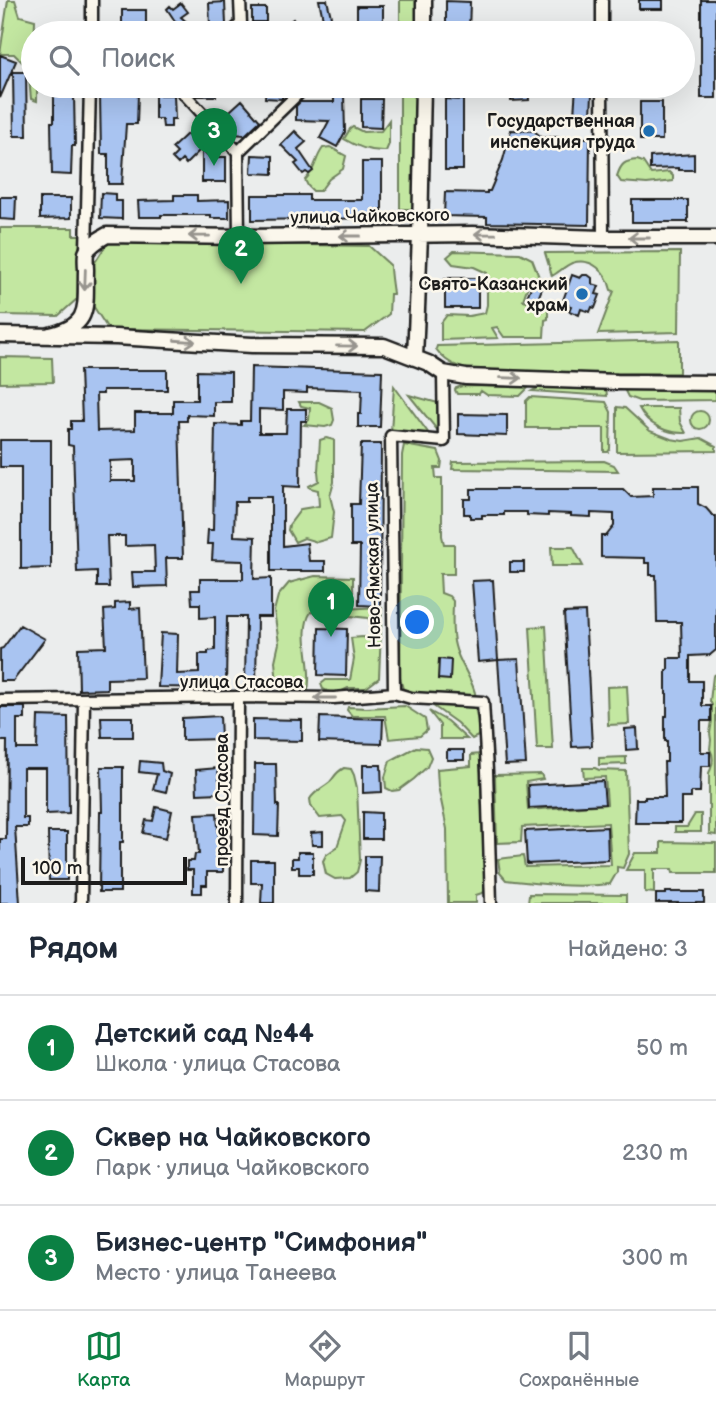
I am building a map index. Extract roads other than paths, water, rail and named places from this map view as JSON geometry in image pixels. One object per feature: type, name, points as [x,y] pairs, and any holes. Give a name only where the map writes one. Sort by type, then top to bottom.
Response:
[{"type":"main road","points":[[424,0],[424,21]]},
{"type":"main road","points":[[415,358],[421,235],[423,98]]},
{"type":"main road","name":"улица Чайковского","points":[[86,253],[107,235],[239,237],[489,234],[716,238]]},
{"type":"main road","points":[[50,335],[73,327],[80,320],[85,308],[86,253]]},
{"type":"main road","points":[[85,308],[93,326],[116,337]]},
{"type":"main road","points":[[0,335],[116,337],[252,345],[384,346],[428,363],[443,373],[466,377],[716,383]]},
{"type":"street","points":[[92,0],[92,21]]},
{"type":"street","points":[[240,0],[241,21]]},
{"type":"street","points":[[602,0],[602,21]]},
{"type":"street","points":[[86,253],[90,98]]},
{"type":"street","points":[[188,98],[238,152],[239,237]]},
{"type":"street","points":[[238,152],[294,98]]},
{"type":"street","points":[[602,98],[603,238]]},
{"type":"street","name":"Ново-Ямская улица","points":[[394,693],[391,436],[444,442],[443,373]]},
{"type":"street","name":"улица Стасова","points":[[0,700],[334,698],[394,693],[411,698],[483,702],[491,903]]},
{"type":"street","name":"проезд Стасова","points":[[237,903],[238,697]]},
{"type":"street","points":[[81,903],[84,700]]},
{"type":"place","name":"Государственная инспекция труда","points":[[649,131]]},
{"type":"place","name":"Бизнес-центр \"Симфония\"","points":[[214,166]]},
{"type":"place","name":"Сквер на Чайковского","points":[[241,284]]},
{"type":"place","name":"Свято-Казанский храм","points":[[582,294]]},
{"type":"place","name":"Детский сад №44","points":[[331,637]]}]
